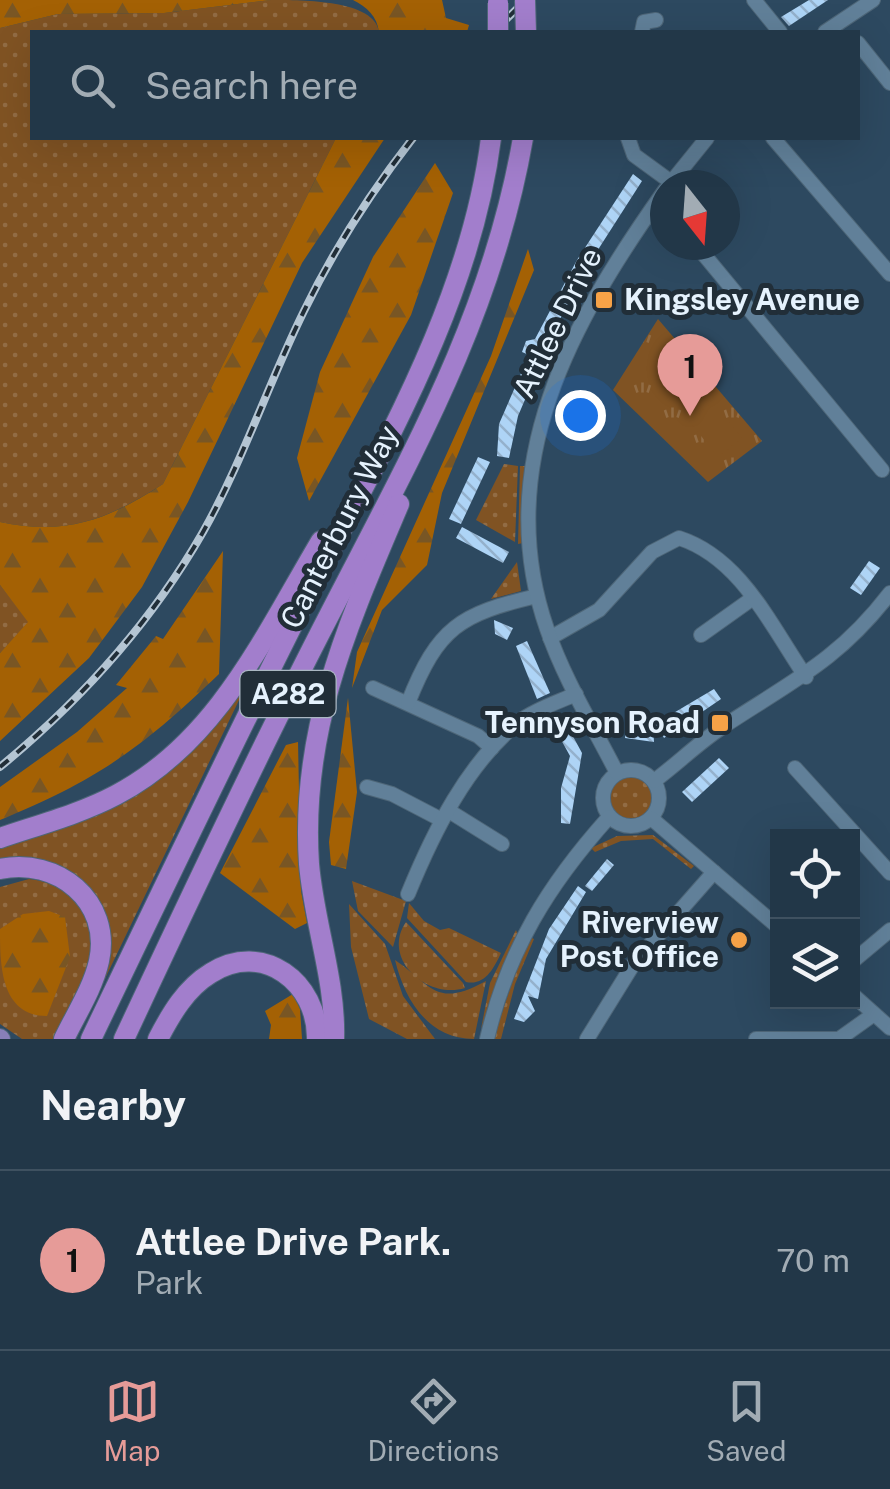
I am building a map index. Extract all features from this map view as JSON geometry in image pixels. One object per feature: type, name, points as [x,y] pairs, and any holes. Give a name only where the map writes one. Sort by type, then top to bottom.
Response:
[{"type":"highway","points":[[525,0],[526,30]]},
{"type":"highway","points":[[498,2],[498,30]]},
{"type":"highway","name":"Canterbury Way","points":[[91,1039],[240,728],[407,398],[472,228],[491,140]]},
{"type":"highway","name":"Canterbury Way","points":[[124,1039],[264,743],[462,354],[499,250],[522,140]]},
{"type":"highway","name":"A282","points":[[334,1039],[308,850],[310,779],[321,709],[348,626],[462,354]]},
{"type":"highway","name":"A282","points":[[0,838],[113,797],[170,760],[195,736],[248,664],[407,398]]},
{"type":"highway","points":[[0,869],[32,867],[62,876],[94,910],[100,958],[64,1039]]},
{"type":"highway","points":[[158,1039],[178,1005],[203,978],[230,964],[246,961],[278,968],[302,986],[314,1007],[317,1039]]},
{"type":"street","points":[[754,0],[778,30]]},
{"type":"street","points":[[845,27],[869,1]]},
{"type":"street","points":[[642,30],[644,22],[656,20]]},
{"type":"street","points":[[860,45],[890,83]]},
{"type":"street","points":[[629,140],[634,155],[650,175]]},
{"type":"street","name":"Attlee Drive","points":[[683,170],[706,140]]},
{"type":"street","points":[[775,140],[890,274]]},
{"type":"street","name":"Attlee Drive","points":[[618,773],[550,638],[537,596],[526,495],[538,426],[598,296],[650,217]]},
{"type":"street","points":[[708,260],[882,470]]},
{"type":"street","points":[[550,638],[599,610],[652,552],[679,538],[705,546],[729,566],[806,677]]},
{"type":"street","points":[[654,781],[723,726],[806,677],[850,642],[890,593]]},
{"type":"street","points":[[408,703],[420,672],[453,627],[482,609],[537,596]]},
{"type":"street","points":[[701,635],[752,598]]},
{"type":"street","points":[[373,688],[478,736],[492,748]]},
{"type":"street","points":[[408,894],[445,815],[492,748],[522,719],[576,694]]},
{"type":"street","points":[[795,768],[890,872]]},
{"type":"street","points":[[637,770],[654,781],[659,804],[651,818],[635,827],[609,818],[602,798],[604,788],[618,773],[637,770]]},
{"type":"street","points":[[367,787],[445,815],[502,844]]},
{"type":"street","points":[[487,1039],[496,1002],[543,896],[609,818]]},
{"type":"street","points":[[651,818],[770,920]]},
{"type":"street","points":[[593,1038],[634,963],[714,872]]},
{"type":"street","points":[[860,955],[890,930]]},
{"type":"street","points":[[860,1001],[890,1028]]},
{"type":"street","points":[[756,1039],[838,1039],[874,1014]]},
{"type":"green space","points":[[0,0],[271,0],[164,13],[58,14],[0,28]]},
{"type":"green space","points":[[271,0],[319,2],[365,14],[375,21],[378,30],[30,30],[30,140],[335,140],[163,484],[123,507],[85,522],[45,527],[0,522],[0,28],[58,14],[164,13]]},
{"type":"green space","points":[[353,0],[442,0],[446,18],[469,25],[468,30],[378,30],[363,6]]},
{"type":"green space","points":[[335,140],[384,140],[302,263],[188,502],[142,587],[89,658],[0,741],[0,653],[28,622],[0,585],[0,522],[45,527],[85,522],[123,507],[163,484]]},
{"type":"green space","points":[[435,163],[453,193],[411,315],[309,501],[297,458],[320,372],[373,257]]},
{"type":"green space","points":[[528,249],[534,270],[442,493],[427,565],[382,610],[352,688],[357,652],[491,356]]},
{"type":"green space","points":[[658,319],[762,441],[708,482],[613,390]]},
{"type":"green space","points":[[713,402],[742,438],[718,457],[689,421]]},
{"type":"green space","points":[[504,464],[518,466],[515,542],[476,520]]},
{"type":"green space","points":[[520,466],[525,466],[523,543],[518,544]]},
{"type":"green space","points":[[223,551],[219,674],[118,759],[65,791],[0,820],[0,787],[77,732],[127,688],[116,685],[156,636],[163,639]]},
{"type":"green space","points":[[517,562],[521,591],[491,599],[493,596]]},
{"type":"green space","points":[[0,585],[29,622],[0,653]]},
{"type":"green space","points":[[237,694],[241,696],[76,1039],[70,1039],[107,958],[69,872],[40,860],[0,858],[0,847],[98,812]]},
{"type":"green space","points":[[348,698],[357,792],[346,869],[331,865],[329,842]]},
{"type":"green space","points":[[298,742],[301,891],[307,923],[295,929],[220,873],[286,745]]},
{"type":"green space","points":[[632,774],[649,781],[656,798],[649,815],[632,822],[615,815],[608,798],[615,781]]},
{"type":"green space","points":[[653,835],[694,866],[691,869],[653,839],[621,841],[595,852],[591,848],[617,836]]},
{"type":"green space","points":[[29,879],[58,887],[70,895],[92,930],[92,969],[59,1039],[22,1039],[0,1024],[0,887]]},
{"type":"green space","points":[[352,881],[406,901],[393,947],[358,911]]},
{"type":"green space","points":[[409,903],[424,921],[440,930],[449,928],[501,953],[488,975],[473,983],[466,982],[407,918]]},
{"type":"green space","points":[[349,904],[385,944],[403,996],[435,1039],[407,1039],[369,1019],[351,947]]},
{"type":"green space","points":[[49,911],[65,917],[70,957],[47,1016],[31,1014],[11,998],[2,972],[0,929],[23,914]]},
{"type":"green space","points":[[406,922],[465,988],[436,988],[412,973],[399,949]]},
{"type":"green space","points":[[516,930],[518,935],[481,1029],[490,983]]},
{"type":"green space","points":[[528,936],[534,939],[515,984],[501,1039],[493,1039]]},
{"type":"green space","points":[[395,960],[427,985],[445,993],[486,981],[474,1039],[444,1032],[421,1015],[405,990]]},
{"type":"green space","points":[[293,994],[300,1009],[302,1039],[269,1039],[271,1025],[265,1011]]},
{"type":"building","points":[[809,0],[828,0],[789,26],[781,17]]},
{"type":"building","points":[[633,174],[642,181],[585,270],[556,327],[518,416],[509,458],[497,456],[499,424],[529,355],[522,352],[526,341],[535,339],[577,260]]},
{"type":"building","points":[[478,457],[490,462],[461,524],[449,519]]},
{"type":"building","points":[[462,527],[509,552],[503,563],[456,538]]},
{"type":"building","points":[[869,561],[880,568],[861,595],[850,588]]},
{"type":"building","points":[[494,620],[513,628],[507,640],[495,634]]},
{"type":"building","points":[[527,641],[550,693],[537,699],[516,646]]},
{"type":"building","points":[[714,689],[721,699],[664,738],[655,724]]},
{"type":"building","points":[[562,716],[582,753],[570,824],[561,823],[561,788],[570,756],[554,727],[554,721]]},
{"type":"building","points":[[627,725],[653,728],[654,742],[625,738]]},
{"type":"building","points":[[719,758],[729,768],[692,802],[682,792]]},
{"type":"building","points":[[607,859],[614,865],[592,891],[585,886]]},
{"type":"building","points":[[578,886],[586,892],[546,959],[538,999],[528,996],[535,1011],[524,1022],[514,1019],[549,929]]},
{"type":"railway","points":[[495,30],[526,0]]},
{"type":"railway","points":[[0,767],[86,688],[137,629],[183,566],[231,478],[316,288],[354,222],[411,140]]},
{"type":"place","name":"Kingsley Avenue","points":[[604,300]]},
{"type":"place","name":"Attlee Drive Park.","points":[[690,416]]},
{"type":"place","name":"Tennyson Road","points":[[720,723]]},
{"type":"place","name":"Riverview Post Office","points":[[739,940]]}]
